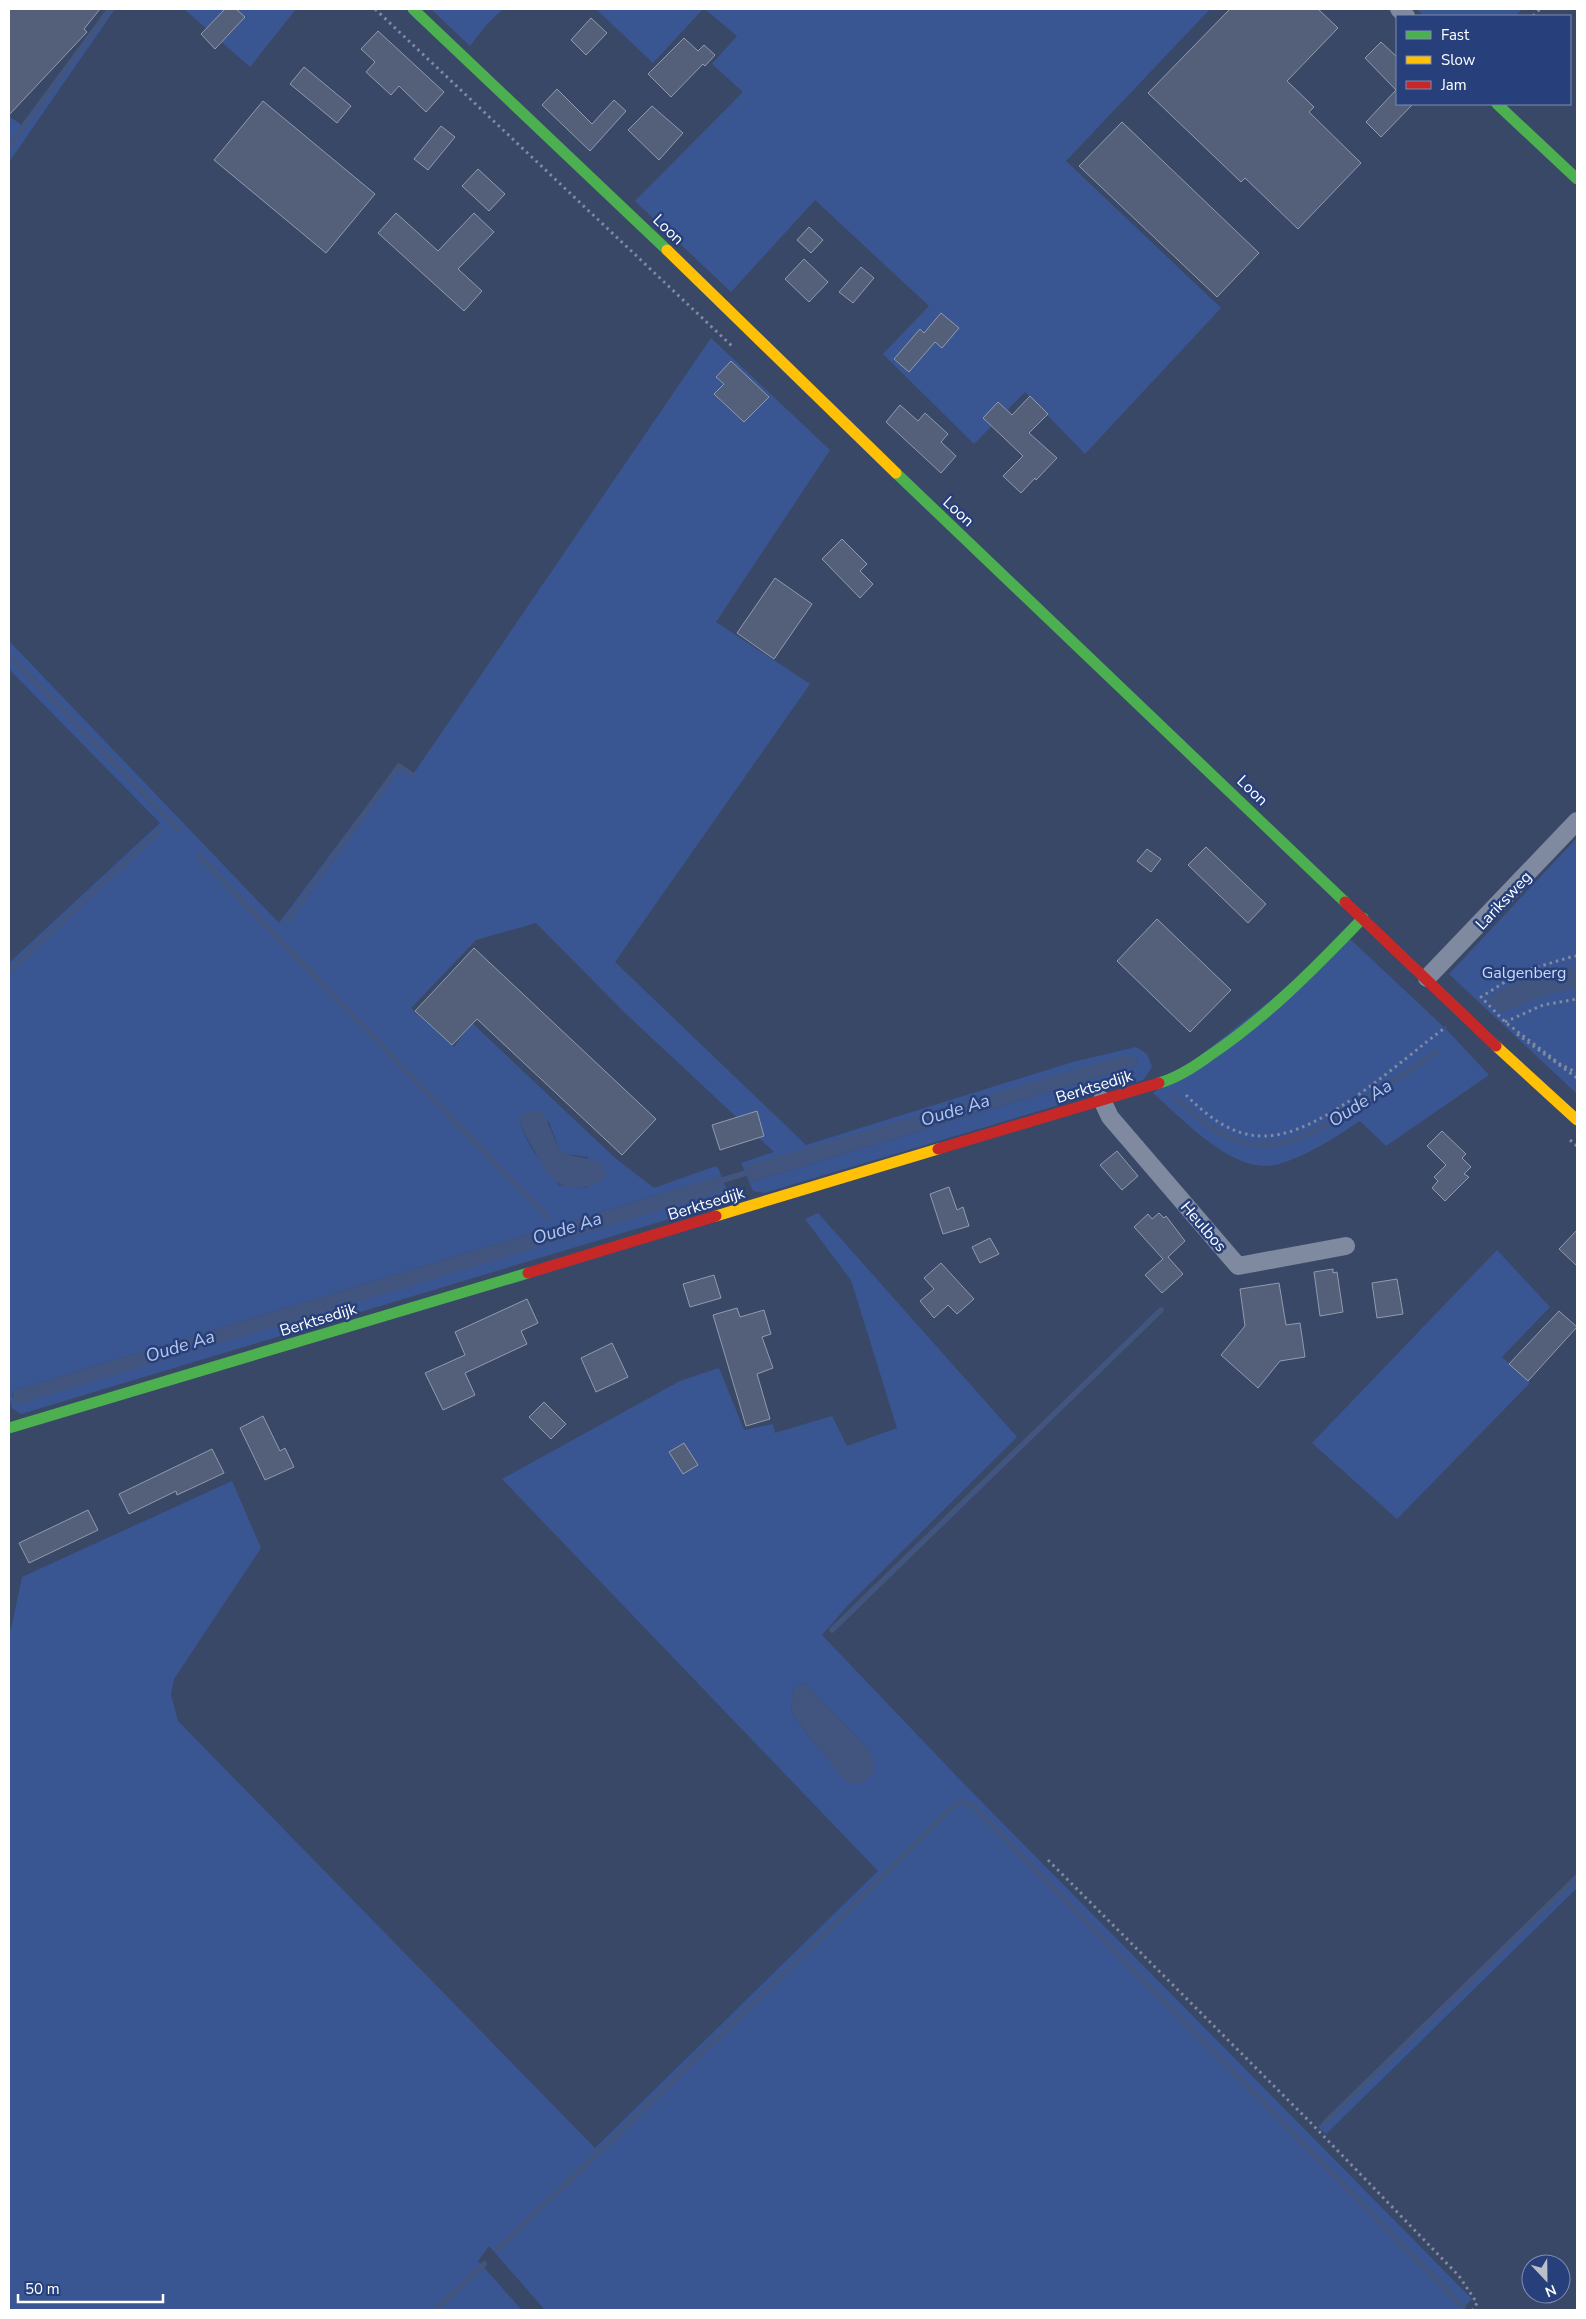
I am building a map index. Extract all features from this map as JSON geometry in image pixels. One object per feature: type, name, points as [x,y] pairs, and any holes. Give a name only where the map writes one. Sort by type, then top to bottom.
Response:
[{"type":"main road","name":"Loon","points":[[413,9],[592,177],[898,475],[1427,978],[1485,1036],[1577,1120]]},
{"type":"main road","points":[[1498,105],[1577,179]]},
{"type":"main road","name":"Berktsedijk","points":[[11,1423],[1170,1080],[1202,1063],[1240,1036],[1363,918]]},
{"type":"street","name":"Lariksweg","points":[[1427,978],[1577,821]]},
{"type":"street","name":"Heulbos","points":[[1102,1100],[1110,1117],[1238,1266],[1346,1246]]},
{"type":"path","points":[[1577,956],[1521,972],[1481,998],[1505,1022],[1560,1064],[1577,1073]]},
{"type":"path","points":[[1505,1022],[1543,1005],[1577,999]]},
{"type":"path","points":[[1505,1022],[1503,1024],[1577,1078]]},
{"type":"path","points":[[1170,1080],[1218,1123],[1243,1133],[1264,1136],[1286,1133],[1306,1126],[1346,1103],[1448,1025]]},
{"type":"path","points":[[1048,1860],[1301,2113],[1459,2276],[1478,2303],[1473,2310]]},
{"type":"green space","points":[[107,9],[115,9],[9,162],[9,116],[21,125]]},
{"type":"green space","points":[[184,9],[296,9],[250,67]]},
{"type":"green space","points":[[431,9],[503,9],[486,25],[470,46]]},
{"type":"green space","points":[[596,9],[703,9],[653,63]]},
{"type":"green space","points":[[705,9],[1210,9],[1066,161],[1221,308],[1085,454],[1025,392],[974,444],[883,354],[929,306],[815,200],[731,292],[635,201],[743,92],[712,64],[737,36]]},
{"type":"green space","points":[[1417,9],[1522,9],[1516,15],[1423,15]]},
{"type":"green space","points":[[711,338],[830,450],[716,622],[810,684],[615,962],[806,1145],[1073,1062],[1136,1047],[1147,1054],[1152,1067],[1143,1080],[764,1193],[753,1191],[741,1163],[774,1152],[626,1014],[536,923],[476,940],[411,1008],[454,1047],[471,1022],[615,1158],[654,1188],[716,1166],[729,1196],[726,1202],[21,1414],[12,1408],[9,1399],[9,963],[160,823],[9,669],[9,641],[279,923],[398,764],[414,773]],"holes":[[[1136,1058],[1138,1065],[750,1182],[745,1167]],[[519,1117],[549,1122],[560,1151],[566,1154],[588,1157],[587,1188],[559,1185],[529,1144]],[[720,1176],[12,1397],[13,1391]]]},
{"type":"green space","name":"Galgenberg","points":[[1577,838],[1577,1094],[1449,974]]},
{"type":"green space","points":[[1349,938],[1448,1031],[1489,1075],[1386,1146],[1360,1121],[1321,1146],[1301,1156],[1279,1164],[1262,1166],[1245,1162],[1211,1143],[1153,1093]]},
{"type":"green space","points":[[818,1213],[1017,1437],[848,1605],[822,1635],[966,1786],[1472,2299],[1461,2310],[545,2310],[489,2246],[478,2261],[522,2310],[9,2310],[9,1630],[11,1629],[22,1577],[232,1481],[261,1548],[174,1679],[171,1695],[178,1721],[595,2148],[878,1871],[502,1479],[680,1381],[719,1368],[744,1430],[773,1424],[775,1433],[832,1416],[847,1446],[897,1428],[851,1280],[805,1219]],"holes":[[[804,1682],[870,1751],[847,1781],[812,1741],[791,1711],[793,1690]]]},
{"type":"green space","points":[[1497,1250],[1550,1307],[1502,1357],[1530,1383],[1397,1519],[1312,1443]]},
{"type":"green space","points":[[1577,1874],[1577,1888],[1326,2134],[1318,2127]]},
{"type":"water","points":[[1577,966],[1577,989],[1529,1001],[1501,1013],[1487,999],[1519,981]]},
{"type":"water","points":[[1128,1054],[1136,1058],[1138,1065],[750,1182],[745,1166]]},
{"type":"water","points":[[528,1110],[543,1112],[560,1151],[601,1162],[607,1176],[594,1184],[578,1188],[562,1185],[555,1181],[545,1169],[521,1126],[519,1117]]},
{"type":"water","points":[[720,1176],[725,1191],[19,1404],[14,1403],[13,1391]]},
{"type":"water","points":[[804,1682],[870,1751],[875,1770],[862,1784],[847,1782],[812,1741],[791,1711],[793,1690]]},
{"type":"building","points":[[9,9],[100,9],[84,29],[87,32],[9,115]]},
{"type":"building","points":[[225,9],[236,9],[245,17],[215,49],[201,34]]},
{"type":"building","points":[[1230,9],[1318,9],[1338,28],[1287,81],[1314,107],[1309,112],[1361,163],[1298,229],[1245,178],[1241,182],[1148,93]]},
{"type":"building","points":[[591,18],[607,33],[586,55],[571,40]]},
{"type":"building","points":[[378,31],[444,92],[426,112],[399,86],[391,95],[366,72],[375,62],[361,49]]},
{"type":"building","points":[[684,38],[698,51],[704,45],[715,55],[705,66],[703,64],[671,97],[648,74]]},
{"type":"building","points":[[1381,42],[1396,56],[1396,90],[1365,58]]},
{"type":"building","points":[[304,67],[351,106],[337,123],[290,84]]},
{"type":"building","points":[[557,89],[592,124],[614,100],[626,111],[590,151],[542,105]]},
{"type":"building","points":[[1396,90],[1396,105],[1412,105],[1381,137],[1366,122]]},
{"type":"building","points":[[263,101],[375,194],[326,253],[214,160]]},
{"type":"building","points":[[652,106],[683,133],[659,160],[628,130]]},
{"type":"building","points":[[1122,122],[1259,253],[1217,297],[1079,166]]},
{"type":"building","points":[[441,126],[455,137],[428,170],[414,159]]},
{"type":"building","points":[[478,169],[505,194],[489,211],[462,186]]},
{"type":"building","points":[[396,213],[438,251],[474,213],[494,232],[458,269],[482,291],[464,311],[378,233]]},
{"type":"building","points":[[809,227],[823,240],[811,253],[797,240]]},
{"type":"building","points":[[804,259],[828,282],[809,302],[785,279]]},
{"type":"building","points":[[861,267],[874,278],[853,303],[839,292]]},
{"type":"building","points":[[941,313],[959,328],[942,348],[935,342],[909,372],[894,359],[920,329],[924,333]]},
{"type":"building","points":[[731,361],[769,397],[744,422],[714,394],[724,384],[716,377]]},
{"type":"building","points":[[1030,396],[1048,414],[1029,433],[1057,458],[1021,493],[1003,476],[1023,456],[983,418],[998,402],[1012,415]]},
{"type":"building","points":[[900,405],[918,421],[925,413],[948,434],[941,442],[956,456],[941,473],[886,422]]},
{"type":"building","points":[[842,539],[867,564],[860,571],[873,584],[860,598],[822,559]]},
{"type":"building","points":[[775,578],[812,604],[774,659],[737,633]]},
{"type":"building","points":[[1206,847],[1266,904],[1248,923],[1188,865]]},
{"type":"building","points":[[1147,849],[1161,859],[1151,872],[1137,861]]},
{"type":"building","points":[[1157,919],[1231,990],[1190,1032],[1117,961]]},
{"type":"building","points":[[474,948],[656,1119],[622,1155],[477,1019],[452,1045],[415,1011]]},
{"type":"building","points":[[757,1111],[764,1136],[720,1150],[712,1125]]},
{"type":"building","points":[[1442,1131],[1466,1154],[1462,1158],[1471,1167],[1464,1174],[1469,1177],[1445,1201],[1432,1188],[1438,1181],[1434,1177],[1446,1165],[1427,1146]]},
{"type":"building","points":[[1117,1151],[1138,1176],[1122,1190],[1100,1165]]},
{"type":"building","points":[[949,1187],[957,1210],[963,1207],[969,1226],[943,1234],[930,1194]]},
{"type":"building","points":[[1159,1213],[1164,1218],[1166,1216],[1185,1241],[1168,1257],[1183,1274],[1162,1293],[1145,1275],[1163,1259],[1134,1227],[1148,1214],[1152,1219]]},
{"type":"building","points":[[1577,1230],[1577,1266],[1559,1249]]},
{"type":"building","points":[[990,1238],[999,1254],[980,1263],[972,1247]]},
{"type":"building","points":[[941,1263],[974,1299],[957,1314],[948,1305],[934,1318],[920,1301],[934,1289],[924,1278]]},
{"type":"building","points":[[1333,1269],[1333,1273],[1337,1272],[1343,1312],[1320,1316],[1314,1272]]},
{"type":"building","points":[[714,1275],[721,1298],[690,1307],[683,1284]]},
{"type":"building","points":[[1397,1279],[1403,1314],[1377,1318],[1372,1283]]},
{"type":"building","points":[[1279,1283],[1286,1325],[1300,1323],[1305,1357],[1280,1361],[1258,1388],[1221,1355],[1245,1326],[1240,1289]]},
{"type":"building","points":[[527,1299],[538,1323],[521,1331],[527,1344],[465,1373],[475,1395],[443,1410],[425,1373],[465,1355],[455,1332]]},
{"type":"building","points":[[737,1308],[740,1317],[764,1310],[771,1334],[762,1337],[773,1368],[757,1374],[770,1419],[746,1426],[713,1315]]},
{"type":"building","points":[[1559,1311],[1577,1327],[1528,1381],[1509,1364]]},
{"type":"building","points":[[612,1343],[628,1377],[596,1392],[581,1358]]},
{"type":"building","points":[[544,1402],[566,1424],[551,1439],[529,1417]]},
{"type":"building","points":[[263,1416],[280,1451],[285,1448],[294,1467],[265,1480],[240,1428]]},
{"type":"building","points":[[684,1443],[698,1465],[683,1474],[669,1452]]},
{"type":"building","points":[[212,1449],[224,1473],[177,1495],[176,1491],[129,1514],[119,1494]]},
{"type":"building","points":[[88,1510],[98,1530],[29,1563],[19,1543]]},
{"type":"waterway","points":[[9,147],[110,9]]},
{"type":"waterway","points":[[9,655],[179,830]]},
{"type":"waterway","points":[[287,921],[399,766],[412,775]]},
{"type":"waterway","points":[[9,971],[159,831]]},
{"type":"waterway","points":[[199,856],[547,1217]]},
{"type":"waterway","name":"Oude Aa","points":[[1173,1096],[1218,1132],[1236,1140],[1254,1144],[1272,1144],[1308,1134],[1325,1126],[1436,1052]]},
{"type":"waterway","name":"Oude Aa","points":[[716,1182],[753,1171]]},
{"type":"waterway","points":[[832,1630],[1161,1310]]},
{"type":"waterway","points":[[498,2249],[817,1942],[954,1805],[963,1802],[972,1805],[1463,2307]]},
{"type":"waterway","points":[[1325,2123],[1577,1877]]},
{"type":"waterway","points":[[436,2310],[484,2264]]},
{"type":"traffic: fast","points":[[413,9],[667,250]]},
{"type":"traffic: fast","points":[[1498,105],[1577,179]]},
{"type":"traffic: fast","points":[[896,473],[1345,902]]},
{"type":"traffic: fast","points":[[1159,1083],[1191,1068],[1251,1025],[1308,973],[1363,918]]},
{"type":"traffic: fast","points":[[9,1428],[528,1273]]},
{"type":"traffic: slow","points":[[667,250],[896,473]]},
{"type":"traffic: slow","points":[[1496,1046],[1577,1120]]},
{"type":"traffic: slow","points":[[716,1216],[938,1149]]},
{"type":"traffic: jam","points":[[1345,902],[1496,1046]]},
{"type":"traffic: jam","points":[[938,1149],[1159,1083]]},
{"type":"traffic: jam","points":[[528,1273],[716,1216]]}]
